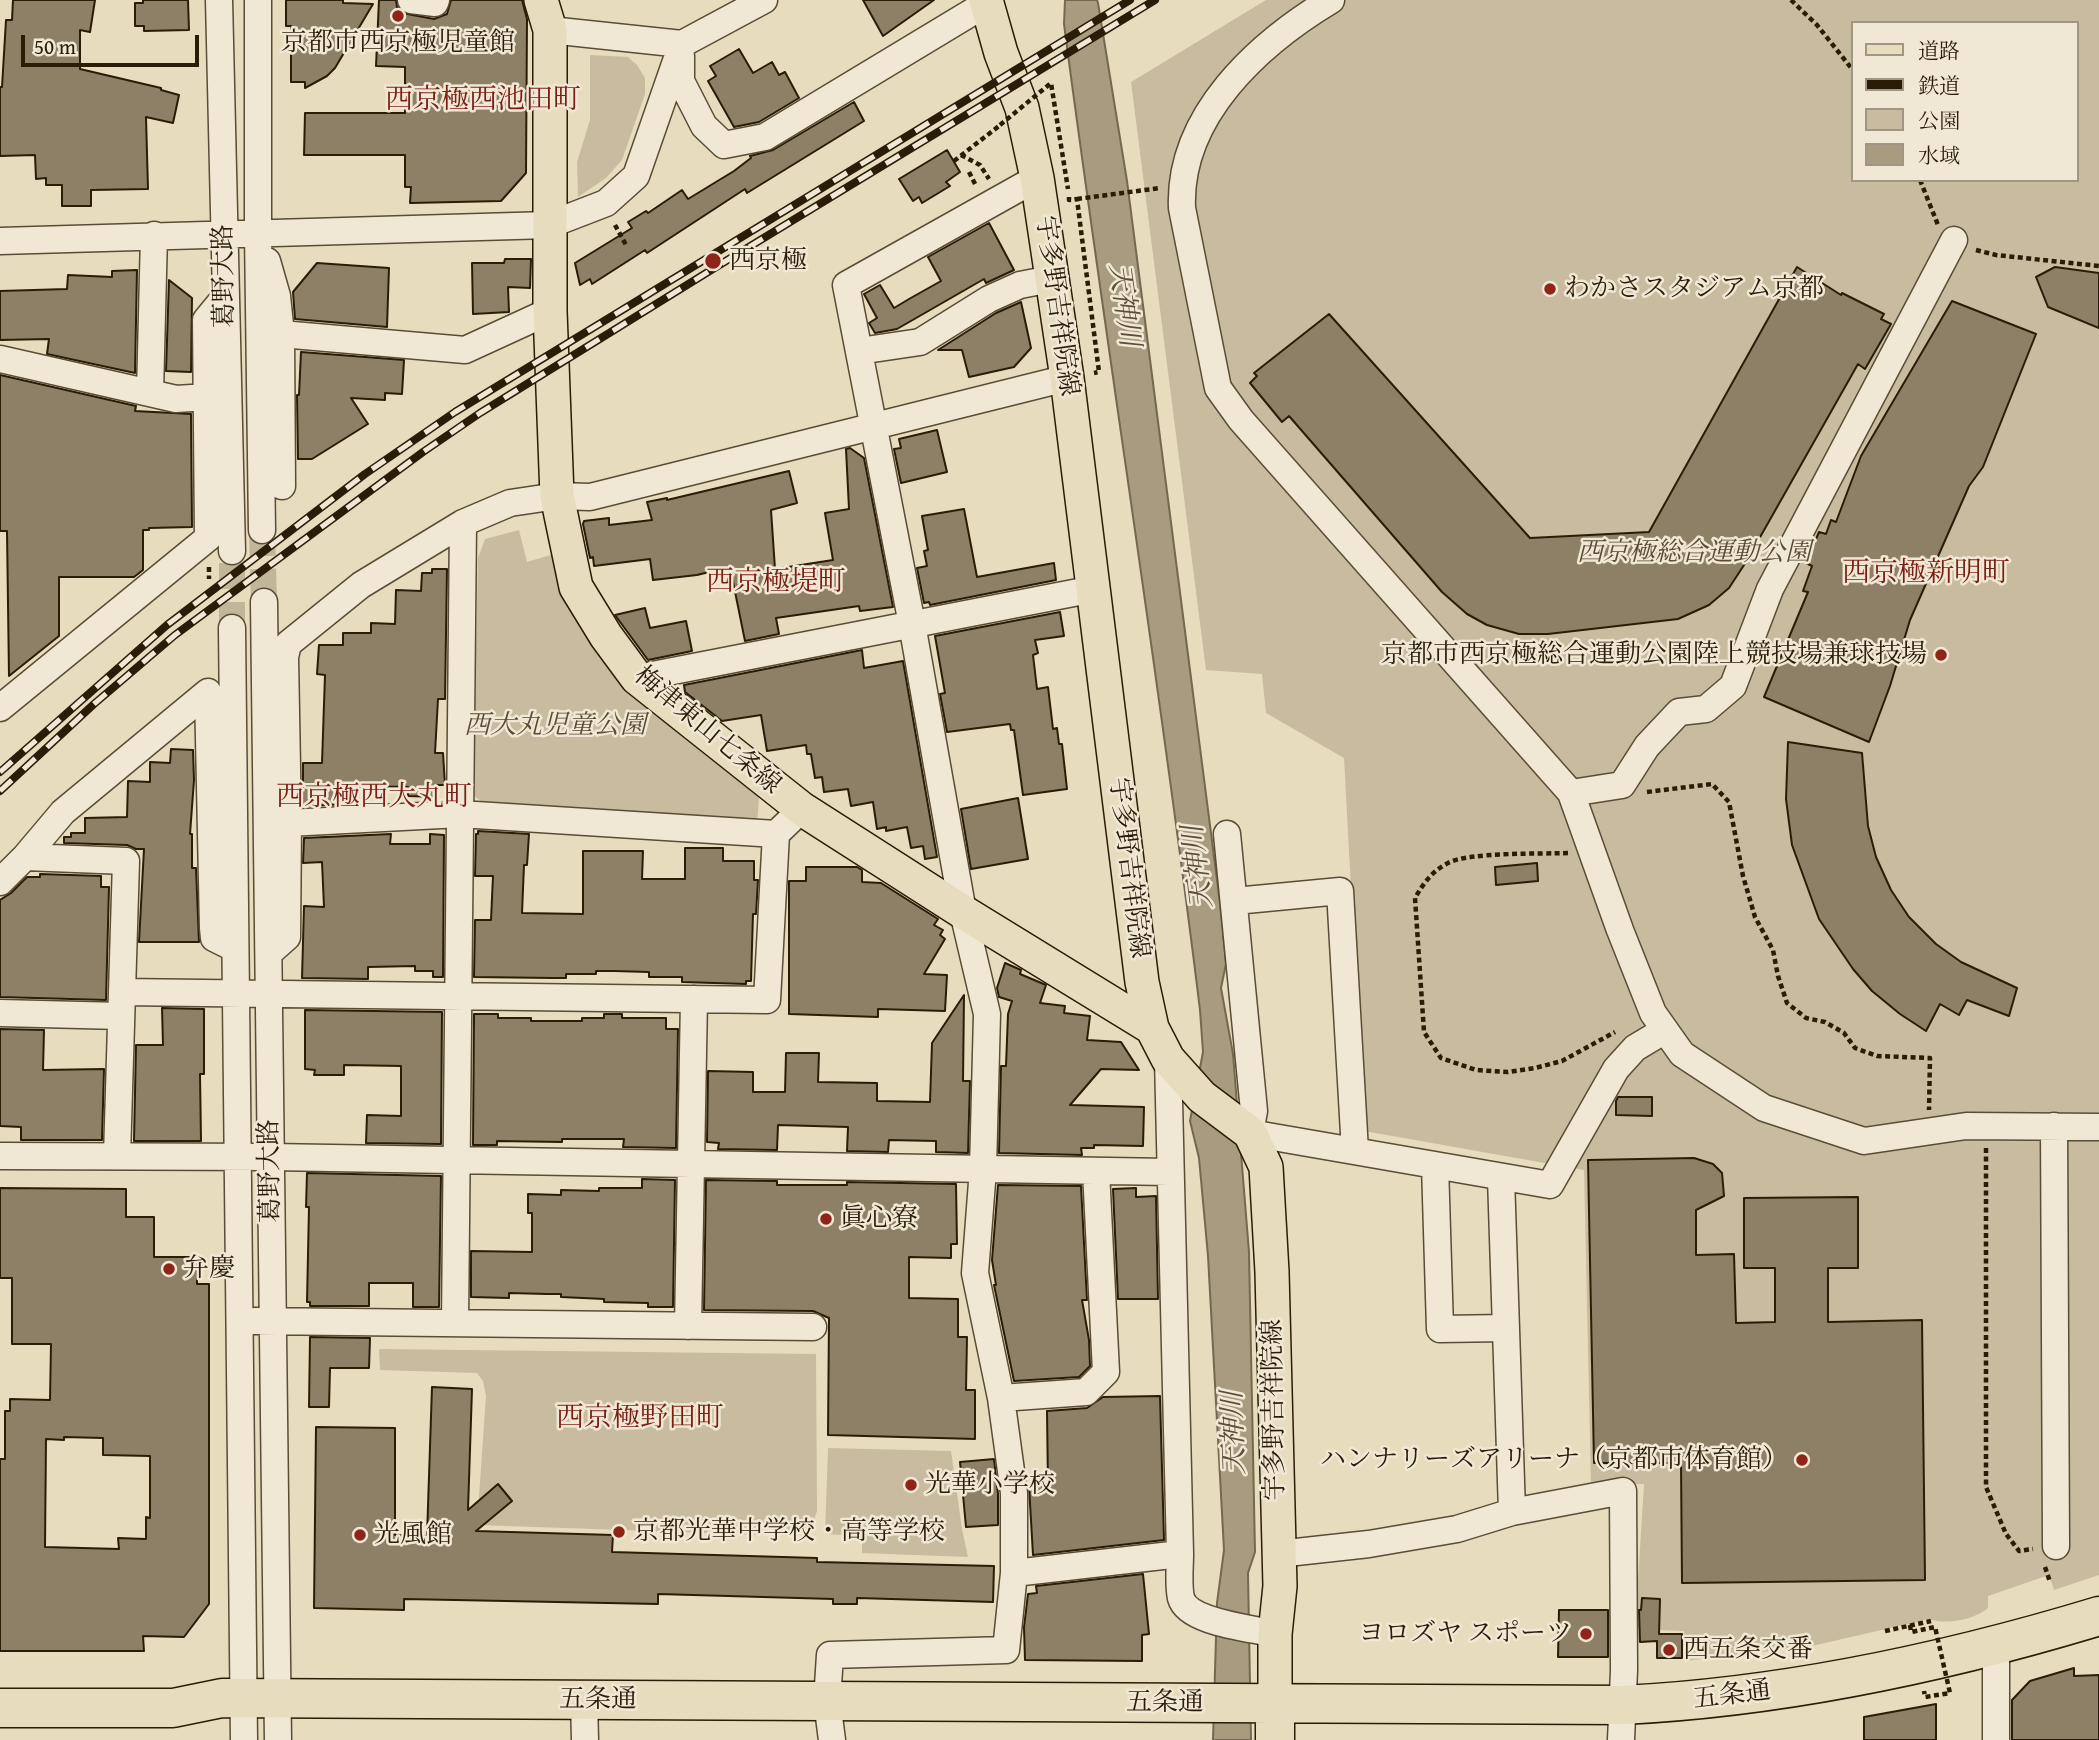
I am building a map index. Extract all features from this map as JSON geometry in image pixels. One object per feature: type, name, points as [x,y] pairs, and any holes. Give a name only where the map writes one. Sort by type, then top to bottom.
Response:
[{"type":"highway","name":"五条通","points":[[0,1708],[173,1708],[248,1698],[1205,1703],[1270,1716],[1623,1705],[1681,1702],[1811,1686],[1996,1646],[2099,1616]]},
{"type":"highway","name":"五条通","points":[[0,1682],[174,1682],[248,1698]]},
{"type":"main road","name":"宇多野吉祥院線","points":[[986,2],[1001,53],[1052,184],[1051,279],[1080,376],[1094,589],[1142,982],[1152,1028],[1168,1059],[1202,1097],[1250,1133],[1266,1167],[1272,1272],[1280,1586],[1270,1633],[1270,1716]]},
{"type":"main road","name":"梅津東山七条線","points":[[545,15],[556,496],[576,587],[606,636],[637,678],[802,809],[1152,1028]]},
{"type":"street","name":"葛野大路","points":[[219,0],[232,551]]},
{"type":"street","name":"葛野大路","points":[[258,0],[262,530]]},
{"type":"street","points":[[411,0],[435,3],[436,0]]},
{"type":"street","points":[[1331,0],[1307,14],[1247,65],[1204,117],[1189,151],[1181,186],[1182,208],[1218,388],[1241,420],[1571,793],[1659,1022],[1682,1054],[1764,1108],[1864,1140],[1966,1126],[2099,1127]]},
{"type":"street","points":[[545,15],[682,44],[761,1]]},
{"type":"street","points":[[682,44],[681,81],[704,126],[724,145],[765,137],[986,2]]},
{"type":"street","points":[[0,241],[549,225],[606,203],[636,176],[682,44]]},
{"type":"street","points":[[832,1740],[827,1701],[830,1655],[1006,1650],[1013,1573],[1014,1493],[1001,1398],[975,1273],[983,1169],[988,1014],[963,912],[912,624],[846,285],[1052,184]]},
{"type":"street","points":[[258,233],[277,296],[281,334],[282,486]]},
{"type":"street","points":[[150,393],[154,235]]},
{"type":"street","points":[[1571,793],[1622,785],[1647,746],[1679,712],[1706,709],[1733,686],[1770,589],[1954,240]]},
{"type":"street","points":[[859,351],[920,342],[989,299],[1020,285],[1051,279]]},
{"type":"street","points":[[0,708],[208,538],[206,320],[225,297]]},
{"type":"street","points":[[281,334],[465,350],[550,311]]},
{"type":"street","points":[[0,359],[176,399],[207,397]]},
{"type":"street","points":[[269,953],[288,937],[285,657],[288,644],[361,585],[463,523],[510,503],[556,496],[590,497],[1080,376]]},
{"type":"street","points":[[455,1323],[463,523]]},
{"type":"street","points":[[637,678],[1094,589]]},
{"type":"street","name":"葛野大路","points":[[244,1740],[273,1321],[264,602]]},
{"type":"street","name":"葛野大路","points":[[232,628],[238,1321],[248,1698],[278,1740]]},
{"type":"street","points":[[0,882],[26,857],[63,811],[208,692],[214,939],[234,948]]},
{"type":"street","points":[[0,1013],[234,993],[768,1000],[776,834],[802,809]]},
{"type":"street","points":[[288,823],[460,814],[776,834]]},
{"type":"street","points":[[1227,834],[1254,1111],[1250,1133],[1549,1185],[1616,1069],[1659,1022]]},
{"type":"street","points":[[26,857],[126,861],[117,1156]]},
{"type":"street","points":[[1235,901],[1340,891],[1355,1151]]},
{"type":"street","points":[[688,1326],[694,999]]},
{"type":"street","points":[[1168,1059],[1181,1599],[1187,1610],[1204,1618],[1270,1633]]},
{"type":"street","points":[[2054,1126],[2056,1546]]},
{"type":"street","points":[[0,1156],[271,1157],[1169,1172]]},
{"type":"street","points":[[1435,1165],[1440,1329],[1506,1328]]},
{"type":"street","points":[[1001,1398],[1086,1392],[1106,1371],[1096,1171]]},
{"type":"street","points":[[1501,1177],[1512,1512]]},
{"type":"street","points":[[238,1321],[813,1327]]},
{"type":"street","points":[[1278,1554],[1369,1544],[1457,1529],[1512,1512],[1623,1491],[1623,1705]]},
{"type":"street","points":[[1013,1573],[1180,1554]]},
{"type":"street","points":[[1996,1646],[1996,1740]]},
{"type":"street","points":[[584,1700],[585,1740]]},
{"type":"path","points":[[1791,0],[1817,25],[1850,66]]},
{"type":"path","points":[[954,161],[1051,83],[1052,184],[1069,200],[1149,190]]},
{"type":"path","points":[[961,155],[980,165],[990,181]]},
{"type":"path","points":[[969,172],[975,184]]},
{"type":"path","points":[[1921,182],[1941,230],[1962,246],[1996,255],[2099,266]]},
{"type":"path","points":[[1078,198],[1099,372],[1080,376]]},
{"type":"path","points":[[615,225],[626,245]]},
{"type":"path","points":[[1622,785],[1648,792],[1712,784],[1729,802],[1755,917],[1773,950],[1787,1003],[1806,1018],[1825,1022],[1844,1033],[1855,1048],[1877,1056],[1930,1058],[1929,1132]]},
{"type":"path","points":[[1592,852],[1469,857],[1449,862],[1425,880],[1415,898],[1424,1032],[1441,1058],[1476,1070],[1508,1072],[1562,1061],[1598,1039],[1659,1022]]},
{"type":"path","points":[[1986,1126],[1986,1487],[2006,1534],[2019,1551],[2056,1546]]},
{"type":"path","points":[[1885,1631],[1931,1621]]},
{"type":"path","points":[[1910,1625],[1911,1632],[1935,1627],[1950,1693],[1925,1697],[1924,1691]]},
{"type":"green space","name":"西京極総合運動公園","points":[[1266,0],[2099,0],[2099,1575],[2054,1590],[2049,1575],[1988,1596],[1988,1608],[1975,1616],[1960,1620],[1943,1622],[1929,1619],[1812,1646],[1684,1661],[1684,1631],[1635,1629],[1644,1484],[1591,1485],[1584,1170],[1364,1131],[1344,758],[1266,713],[1262,674],[1206,670],[1131,82]]},
{"type":"green space","points":[[590,55],[628,57],[645,78],[645,94],[622,160],[606,178],[578,197],[577,162],[590,120]]},
{"type":"green space","name":"西大丸児童公園","points":[[519,530],[527,562],[554,554],[576,608],[746,777],[759,798],[757,823],[481,801],[473,795],[478,558],[485,539]]},
{"type":"green space","points":[[379,1349],[816,1354],[817,1511],[812,1523],[795,1536],[477,1525],[486,1396],[483,1381],[477,1373],[380,1370]]},
{"type":"green space","points":[[828,1448],[951,1451],[968,1557],[862,1553],[862,1536],[825,1534]]},
{"type":"water","name":"天神川","points":[[1065,0],[1097,0],[1098,3],[1127,181],[1220,903],[1226,964],[1221,988],[1233,1054],[1249,1252],[1255,1552],[1248,1573],[1251,1740],[1213,1740],[1217,1603],[1224,1550],[1208,1256],[1199,1158],[1190,1121],[1203,1052],[1200,1010],[1064,24]]},
{"type":"building","points":[[13,0],[95,0],[90,32],[80,30],[80,69],[161,88],[179,95],[173,123],[146,117],[148,189],[91,190],[91,206],[62,206],[62,185],[46,185],[46,178],[36,179],[35,155],[0,156],[0,87],[6,20],[12,20]]},
{"type":"building","points":[[143,0],[188,0],[189,30],[144,31],[144,26],[135,26],[135,3],[143,3]]},
{"type":"building","points":[[286,0],[343,0],[343,3],[373,4],[335,68],[327,76],[305,88],[305,82],[291,82],[291,26],[286,26]]},
{"type":"building","points":[[379,0],[396,0],[402,13],[434,19],[447,14],[451,0],[522,0],[527,19],[526,173],[501,201],[410,203],[411,187],[405,187],[405,155],[304,155],[305,113],[405,113],[405,67],[376,66]]},
{"type":"building","points":[[863,0],[934,0],[883,36]]},
{"type":"building","points":[[739,49],[753,73],[772,62],[779,75],[785,72],[799,98],[759,122],[734,127],[708,81],[716,76],[710,66]]},
{"type":"building","points":[[854,102],[864,121],[747,193],[745,189],[647,253],[645,250],[592,284],[590,279],[580,285],[575,263],[632,228],[628,222],[646,211],[648,213],[682,190],[688,199],[734,171],[751,158],[750,156],[773,150]]},
{"type":"building","points":[[947,150],[960,172],[946,182],[950,186],[922,203],[919,197],[913,201],[899,179]]},
{"type":"building","points":[[989,223],[1014,270],[986,283],[984,279],[897,329],[875,333],[869,323],[877,318],[864,294],[880,285],[894,308],[941,281],[928,257]]},
{"type":"building","points":[[505,259],[531,259],[530,288],[508,287],[509,312],[473,314],[472,263],[504,263]]},
{"type":"building","points":[[317,263],[389,268],[387,327],[295,319],[293,292]]},
{"type":"building","points":[[1797,267],[1841,295],[1842,293],[1884,314],[1881,319],[1891,324],[1865,369],[1858,364],[1729,588],[1709,605],[1678,619],[1548,634],[1519,634],[1487,625],[1467,614],[1442,592],[1289,416],[1282,422],[1250,383],[1257,376],[1254,373],[1329,314],[1530,538],[1649,532]]},
{"type":"building","points":[[2055,267],[2099,273],[2099,328],[2048,307],[2036,277]]},
{"type":"building","points":[[137,270],[135,373],[47,354],[49,339],[0,340],[0,291],[67,289],[68,275],[112,277],[112,271]]},
{"type":"building","points":[[169,280],[192,298],[191,372],[166,371]]},
{"type":"building","points":[[1952,301],[2036,334],[1983,467],[1969,486],[1910,620],[1869,742],[1764,697],[1808,592],[1803,591],[1812,566],[1806,563],[1819,532],[1826,534],[1831,520],[1836,522],[1861,456]]},
{"type":"building","points":[[1021,302],[1031,348],[1014,367],[969,377],[962,350],[938,350],[996,313]]},
{"type":"building","points":[[301,352],[404,360],[402,394],[385,393],[385,400],[351,398],[368,424],[312,459],[298,459],[297,395]]},
{"type":"building","points":[[0,375],[136,406],[135,411],[191,414],[192,527],[143,530],[143,570],[134,577],[59,577],[59,636],[9,676],[7,531],[0,531]]},
{"type":"building","points":[[937,430],[947,472],[901,483],[894,449],[901,448],[899,439]]},
{"type":"building","points":[[850,448],[864,458],[893,607],[860,611],[859,606],[776,618],[779,634],[745,641],[730,567],[697,575],[653,580],[650,559],[594,566],[593,557],[590,558],[584,521],[609,518],[609,525],[652,520],[647,502],[667,500],[789,471],[797,503],[771,510],[775,569],[833,560],[825,513],[849,509],[846,449]]},
{"type":"building","points":[[964,509],[977,577],[1054,563],[1056,580],[930,605],[929,602],[924,603],[917,568],[927,566],[924,551],[928,550],[922,516]]},
{"type":"building","points":[[432,569],[447,569],[445,699],[438,699],[435,753],[443,753],[445,785],[437,785],[437,797],[408,796],[408,787],[350,786],[350,804],[303,806],[303,763],[322,763],[325,675],[317,674],[319,645],[343,645],[343,633],[371,633],[371,623],[395,624],[396,590],[421,591],[422,573],[432,573]]},
{"type":"building","points":[[645,608],[650,628],[686,621],[692,651],[648,660],[615,615]]},
{"type":"building","points":[[1060,612],[1064,636],[1035,640],[1038,653],[1033,655],[1037,689],[1048,687],[1053,729],[1057,728],[1059,744],[1062,744],[1067,789],[1023,795],[1014,730],[1011,730],[1010,724],[947,732],[940,694],[945,693],[935,636]]},
{"type":"building","points":[[862,650],[864,668],[903,661],[937,857],[925,859],[923,846],[911,848],[907,827],[886,831],[886,827],[877,829],[873,802],[851,806],[848,789],[824,792],[822,777],[815,778],[811,754],[807,754],[806,745],[767,751],[761,715],[722,721],[685,692],[684,685]]},
{"type":"building","points":[[1788,742],[1862,753],[1868,826],[1876,857],[1891,890],[1909,917],[1936,944],[1961,962],[2017,988],[2009,1016],[1967,1000],[1959,1015],[1940,1004],[1926,1031],[1872,991],[1853,969],[1819,919],[1792,845],[1786,799]]},
{"type":"building","points":[[171,749],[193,750],[190,834],[192,868],[196,868],[199,942],[139,942],[144,849],[127,845],[64,843],[64,837],[71,837],[71,833],[85,833],[85,818],[127,817],[128,781],[150,782],[150,762],[170,763]]},
{"type":"building","points":[[1018,798],[1028,859],[971,869],[961,809]]},
{"type":"building","points":[[478,831],[529,834],[527,865],[524,865],[522,913],[583,914],[583,851],[643,851],[642,879],[685,879],[685,848],[723,848],[723,861],[754,861],[754,880],[758,880],[756,914],[753,914],[751,981],[746,981],[746,984],[682,982],[682,977],[649,977],[649,972],[614,971],[566,974],[566,978],[474,977],[475,920],[491,920],[493,876],[475,876]]},
{"type":"building","points":[[391,834],[390,844],[430,844],[430,834],[444,835],[443,977],[433,977],[433,971],[415,971],[415,966],[368,967],[368,979],[302,978],[304,906],[324,907],[322,862],[303,863],[304,838]]},
{"type":"building","points":[[1537,863],[1538,881],[1496,885],[1495,867]]},
{"type":"building","points":[[806,867],[857,867],[862,870],[862,882],[881,883],[938,919],[934,925],[943,930],[940,935],[945,939],[924,974],[947,975],[945,1011],[878,1009],[878,1017],[789,1014],[789,881],[806,881]]},
{"type":"building","points":[[40,874],[101,876],[101,887],[109,887],[106,1000],[0,997],[0,900],[27,877],[40,877]]},
{"type":"building","points":[[1005,963],[1021,970],[1020,974],[1046,985],[1040,1003],[1065,1006],[1064,1013],[1090,1016],[1087,1040],[1121,1042],[1139,1070],[1101,1069],[1070,1105],[1144,1107],[1143,1146],[1094,1145],[1094,1148],[1081,1148],[1082,1155],[999,1153],[1001,1066],[1006,1066],[1008,1014],[1012,1001],[999,997],[997,988]]},
{"type":"building","points":[[964,995],[963,1081],[970,1081],[968,1153],[936,1152],[936,1141],[889,1140],[888,1152],[847,1151],[848,1127],[778,1125],[777,1150],[718,1149],[719,1143],[707,1142],[708,1071],[753,1072],[753,1092],[785,1092],[786,1053],[819,1053],[818,1082],[877,1083],[877,1101],[930,1102],[932,1043]]},
{"type":"building","points":[[162,1008],[204,1009],[204,1074],[200,1074],[201,1141],[134,1141],[136,1045],[163,1045]]},
{"type":"building","points":[[305,1010],[442,1012],[441,1144],[366,1143],[367,1115],[401,1116],[401,1066],[344,1065],[344,1075],[314,1075],[315,1070],[305,1069]]},
{"type":"building","points":[[474,1014],[498,1014],[498,1018],[531,1018],[531,1021],[582,1021],[582,1018],[604,1018],[604,1014],[622,1014],[622,1018],[666,1018],[666,1029],[678,1029],[676,1148],[623,1147],[624,1139],[497,1141],[497,1145],[473,1145]]},
{"type":"building","points":[[0,1029],[44,1030],[43,1070],[104,1069],[102,1140],[21,1140],[21,1127],[0,1126]]},
{"type":"building","points":[[1618,1097],[1652,1097],[1652,1116],[1616,1115]]},
{"type":"building","points":[[1694,1158],[1713,1164],[1722,1173],[1724,1196],[1696,1210],[1696,1255],[1734,1254],[1736,1323],[1775,1322],[1775,1268],[1744,1268],[1744,1198],[1858,1197],[1858,1268],[1828,1268],[1828,1322],[1922,1320],[1925,1580],[1682,1583],[1681,1463],[1594,1463],[1588,1160]]},
{"type":"building","points":[[307,1173],[441,1176],[439,1307],[413,1307],[413,1283],[369,1283],[369,1306],[310,1306],[310,1302],[307,1302]]},
{"type":"building","points":[[642,1179],[675,1180],[673,1307],[648,1307],[648,1303],[604,1302],[604,1299],[561,1297],[561,1294],[509,1293],[509,1298],[471,1297],[471,1251],[532,1252],[532,1213],[528,1213],[528,1194],[561,1195],[561,1190],[642,1188]]},
{"type":"building","points":[[706,1180],[777,1181],[777,1185],[847,1185],[847,1182],[956,1184],[957,1244],[951,1244],[951,1258],[909,1257],[909,1298],[958,1299],[958,1337],[967,1337],[966,1390],[975,1390],[975,1439],[828,1435],[829,1318],[813,1311],[704,1310]]},
{"type":"building","points":[[998,1185],[1081,1186],[1087,1300],[1082,1300],[1089,1340],[1090,1366],[1079,1377],[1014,1381],[994,1285],[992,1260]]},
{"type":"building","points":[[0,1188],[126,1189],[126,1217],[154,1217],[154,1257],[197,1257],[197,1284],[209,1284],[209,1604],[184,1637],[143,1636],[144,1651],[0,1651],[0,1459],[5,1459],[5,1411],[10,1411],[10,1399],[50,1400],[51,1344],[12,1344],[12,1278],[0,1278]],"holes":[[[103,1438],[103,1455],[150,1456],[150,1518],[146,1517],[146,1539],[118,1538],[119,1549],[45,1547],[46,1439]]]},
{"type":"building","points":[[1136,1188],[1136,1197],[1156,1196],[1158,1299],[1118,1299],[1113,1189]]},
{"type":"building","points":[[310,1337],[370,1338],[369,1368],[330,1368],[329,1407],[309,1407]]},
{"type":"building","points":[[432,1387],[472,1389],[468,1510],[498,1484],[512,1501],[476,1531],[613,1535],[612,1552],[817,1558],[817,1562],[994,1566],[993,1602],[857,1598],[857,1604],[833,1604],[833,1599],[658,1594],[658,1604],[404,1599],[404,1610],[314,1608],[316,1427],[395,1428],[395,1535],[427,1536]]},
{"type":"building","points":[[1160,1396],[1164,1540],[1033,1555],[1029,1486],[1048,1486],[1047,1411],[1087,1408],[1103,1397]]},
{"type":"building","points":[[994,1459],[998,1525],[966,1527],[960,1462]]},
{"type":"building","points":[[1143,1574],[1149,1634],[1142,1635],[1142,1661],[1025,1660],[1024,1627],[1028,1594],[1037,1593],[1036,1586]]},
{"type":"building","points":[[1642,1598],[1660,1599],[1659,1634],[1682,1634],[1682,1658],[1657,1658],[1657,1641],[1640,1642],[1639,1610]]},
{"type":"building","name":"ヨロズヤ スポーツ","points":[[1559,1610],[1608,1610],[1608,1657],[1558,1657]]},
{"type":"building","points":[[2074,1668],[2074,1676],[2099,1675],[2099,1740],[2012,1740],[2012,1700],[2030,1681]]},
{"type":"building","points":[[1936,1704],[1936,1740],[1864,1740],[1864,1717]]},
{"type":"tunnel","points":[[262,530],[264,602]]},
{"type":"tunnel","points":[[232,551],[232,628]]},
{"type":"railway","points":[[0,772],[167,625],[365,474],[455,412],[1130,0]]},
{"type":"railway","points":[[0,791],[94,704],[175,635],[423,452],[480,413],[716,267],[1155,0]]},
{"type":"place","name":"京都市西京極児童館","points":[[398,16]]},
{"type":"place","name":"西京極","points":[[713,261]]},
{"type":"place","name":"わかさスタジアム京都","points":[[1550,289]]},
{"type":"place","name":"京都市西京極総合運動公園陸上競技場兼球技場","points":[[1941,655]]},
{"type":"place","name":"眞心寮","points":[[826,1219]]},
{"type":"place","name":"弁慶","points":[[169,1269]]},
{"type":"place","name":"ハンナリーズアリーナ（京都市体育館）","points":[[1802,1460]]},
{"type":"place","name":"光華小学校","points":[[911,1485]]},
{"type":"place","name":"京都光華中学校・高等学校","points":[[619,1532]]},
{"type":"place","name":"光風館","points":[[360,1535]]},
{"type":"place","name":"ヨロズヤ スポーツ","points":[[1586,1634]]},
{"type":"place","name":"西五条交番","points":[[1669,1650]]},
{"type":"district","name":"西京極西池田町","points":[[483,101]]},
{"type":"district","name":"西京極新明町","points":[[1926,574]]},
{"type":"district","name":"西京極堤町","points":[[776,583]]},
{"type":"district","name":"西京極西大丸町","points":[[374,798]]},
{"type":"district","name":"西京極野田町","points":[[640,1419]]}]
